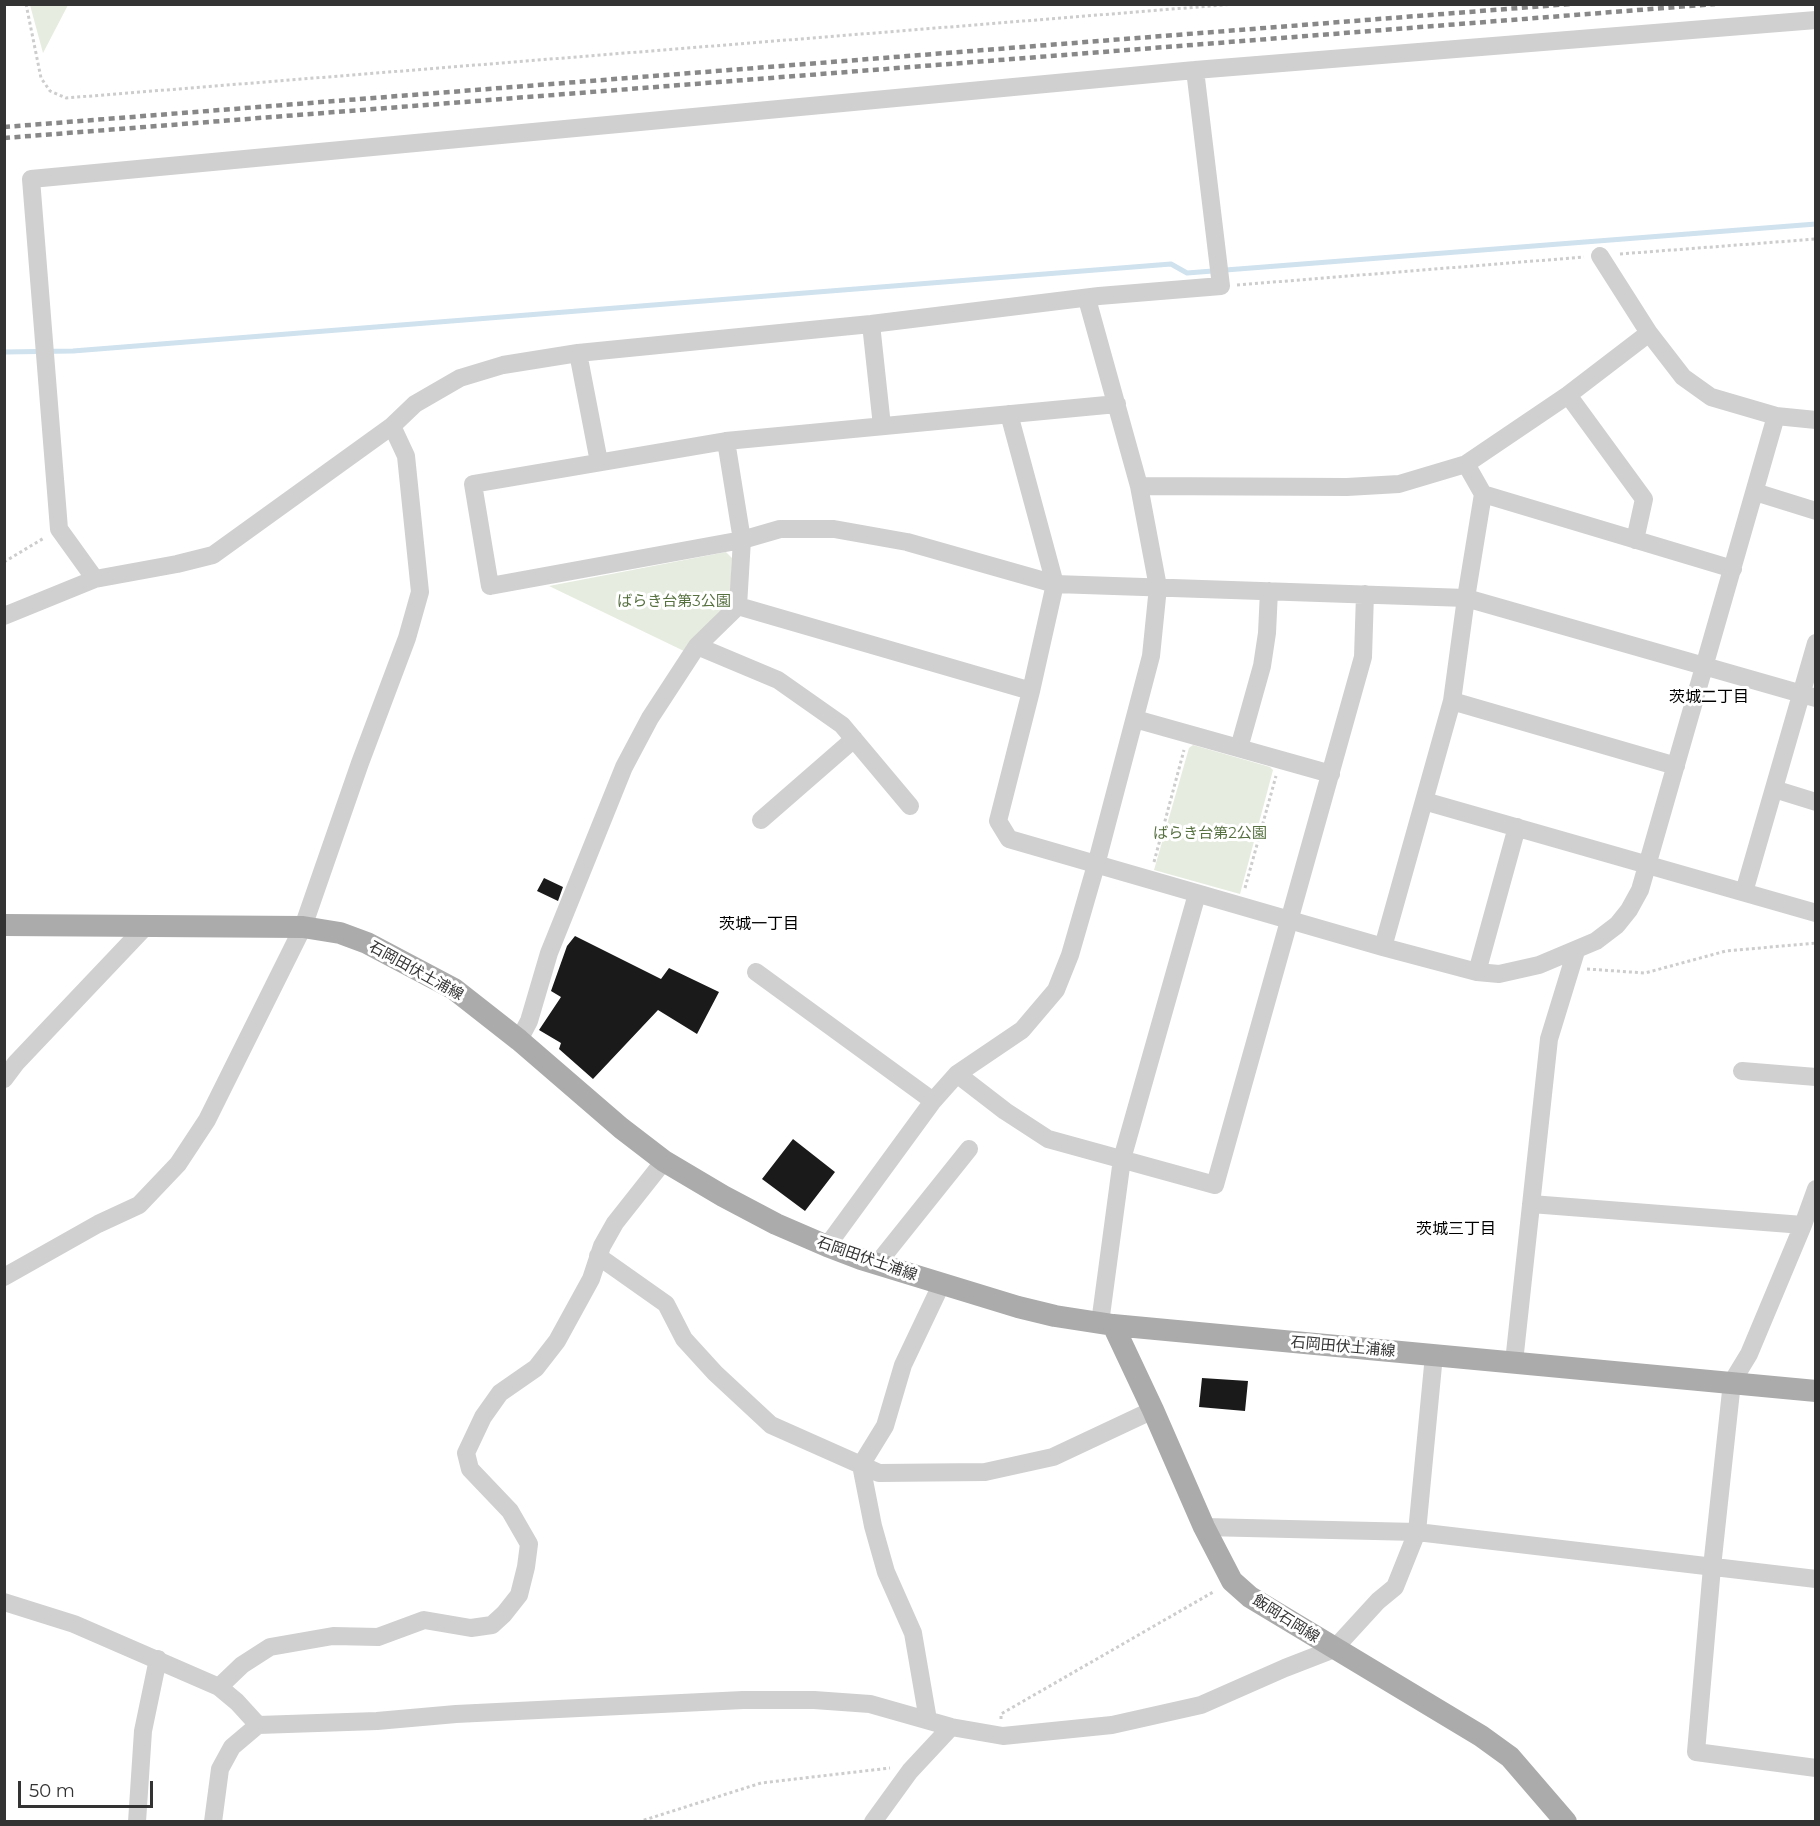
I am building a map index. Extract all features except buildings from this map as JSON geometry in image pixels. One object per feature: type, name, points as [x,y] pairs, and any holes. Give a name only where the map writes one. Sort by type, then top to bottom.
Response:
[{"type":"main road","name":"石岡田伏土浦線","points":[[4,925],[303,927],[340,933],[367,943],[454,990],[519,1040],[621,1128],[664,1161],[723,1196],[776,1224],[827,1246],[941,1285],[1018,1307],[1055,1316],[1107,1324],[1815,1391]]},
{"type":"main road","name":"飯岡石岡線","points":[[1107,1324],[1154,1410],[1204,1527],[1232,1581],[1250,1597],[1481,1736],[1510,1757],[1566,1821]]},
{"type":"street","points":[[95,579],[59,529],[31,179],[1195,70],[1815,20]]},
{"type":"street","points":[[4,616],[95,579],[213,555],[392,426],[415,404],[460,378],[503,365],[578,353],[1221,286],[1195,70]]},
{"type":"street","points":[[1600,256],[1649,333],[1683,377],[1711,397],[1776,416],[1815,420]]},
{"type":"street","points":[[827,1246],[933,1101],[957,1074],[1022,1030],[1056,990],[1070,955],[1096,865],[1151,656],[1158,587],[1139,486],[1087,299]]},
{"type":"street","points":[[871,324],[882,426]]},
{"type":"street","points":[[1139,486],[1347,487],[1399,484],[1466,464],[1568,395],[1649,333]]},
{"type":"street","points":[[578,353],[599,462]]},
{"type":"street","points":[[1568,395],[1644,499],[1635,540]]},
{"type":"street","points":[[1116,404],[726,441],[473,484],[490,586],[742,540],[780,529],[834,529],[907,542],[1055,584],[1466,598],[1808,696]]},
{"type":"street","points":[[1009,414],[1055,584],[1032,691],[998,821],[1009,840],[1477,972],[1499,974],[1573,959],[1617,925],[1640,890],[1776,416]]},
{"type":"street","points":[[4,1277],[98,1224],[139,1205],[178,1164],[207,1120],[303,927],[360,763],[407,638],[420,592],[406,456],[392,426]]},
{"type":"street","points":[[519,1040],[529,1021],[549,953],[624,767],[650,718],[697,645],[738,606],[742,540],[726,441]]},
{"type":"street","points":[[1383,946],[1452,701],[1483,494],[1466,464]]},
{"type":"street","points":[[1755,492],[1815,512]]},
{"type":"street","points":[[1483,494],[1733,569]]},
{"type":"street","points":[[1239,748],[1262,666],[1268,633],[1269,591]]},
{"type":"street","points":[[957,1074],[1005,1111],[1048,1139],[1215,1185],[1363,657],[1365,594]]},
{"type":"street","points":[[738,606],[1032,691]]},
{"type":"street","points":[[1744,892],[1774,789],[1808,696],[1815,643]]},
{"type":"street","points":[[697,645],[778,680],[842,725],[910,806]]},
{"type":"street","points":[[1452,701],[1676,766]]},
{"type":"street","points":[[1135,718],[1331,774]]},
{"type":"street","points":[[761,820],[854,739]]},
{"type":"street","points":[[1774,789],[1815,802]]},
{"type":"street","points":[[1424,801],[1815,913]]},
{"type":"street","points":[[1477,972],[1517,827]]},
{"type":"street","points":[[1107,1324],[1122,1159],[1197,894]]},
{"type":"street","points":[[4,1079],[16,1063],[146,926]]},
{"type":"street","points":[[1514,1362],[1549,1039],[1573,959]]},
{"type":"street","points":[[756,972],[933,1101]]},
{"type":"street","points":[[1742,1071],[1815,1077]]},
{"type":"street","points":[[877,1264],[969,1149]]},
{"type":"street","points":[[219,1687],[242,1665],[270,1647],[333,1636],[378,1637],[424,1620],[471,1628],[492,1625],[504,1614],[519,1594],[529,1544],[510,1511],[470,1469],[466,1453],[483,1417],[500,1393],[536,1368],[557,1341],[591,1279],[602,1246],[615,1223],[664,1161]]},
{"type":"street","points":[[1815,1189],[1803,1225],[1749,1354],[1732,1382],[1712,1567],[1696,1752],[1815,1768]]},
{"type":"street","points":[[1531,1204],[1803,1225]]},
{"type":"street","points":[[598,1256],[666,1304],[684,1339],[715,1373],[771,1425],[879,1473],[985,1472],[1053,1457],[1154,1410]]},
{"type":"street","points":[[928,1720],[913,1633],[886,1572],[873,1526],[861,1465],[885,1426],[903,1365],[941,1285]]},
{"type":"street","points":[[213,1821],[220,1769],[232,1747],[258,1725],[377,1721],[456,1714],[743,1700],[802,1700],[870,1704],[951,1727],[1003,1736],[1112,1725],[1201,1705],[1334,1648],[1378,1601],[1395,1587],[1417,1532],[1434,1355]]},
{"type":"street","points":[[1204,1527],[1417,1532],[1815,1579]]},
{"type":"street","points":[[4,1602],[74,1624],[219,1687],[237,1702],[258,1725]]},
{"type":"street","points":[[137,1821],[142,1731],[158,1659]]},
{"type":"street","points":[[873,1821],[915,1766],[951,1727]]},
{"type":"path","points":[[26,4],[41,78],[50,91],[66,98],[1235,4]]},
{"type":"path","points":[[1221,286],[1815,239]]},
{"type":"path","points":[[4,562],[59,529]]},
{"type":"path","points":[[1152,871],[1189,734]]},
{"type":"path","points":[[1245,890],[1281,759]]},
{"type":"path","points":[[1573,959],[1645,973],[1726,951],[1815,943]]},
{"type":"path","points":[[1003,1736],[1001,1714],[1232,1581]]},
{"type":"path","points":[[638,1821],[761,1783],[915,1766]]},
{"type":"green space","points":[[30,5],[68,5],[43,53]]},
{"type":"green space","name":"ばらき台第3公園","points":[[726,552],[732,558],[730,602],[684,651],[549,586]]},
{"type":"green space","name":"ばらき台第2公園","points":[[1193,745],[1270,767],[1273,770],[1240,894],[1154,870],[1189,748]]},
{"type":"waterway","points":[[4,352],[73,351],[1171,264],[1187,273],[1816,224]]},
{"type":"railway","points":[[4,127],[1570,4]]},
{"type":"railway","points":[[4,138],[1715,4]]},
{"type":"district","name":"茨城二丁目","points":[[1709,697]]},
{"type":"district","name":"茨城一丁目","points":[[759,924]]},
{"type":"district","name":"茨城三丁目","points":[[1456,1229]]}]
